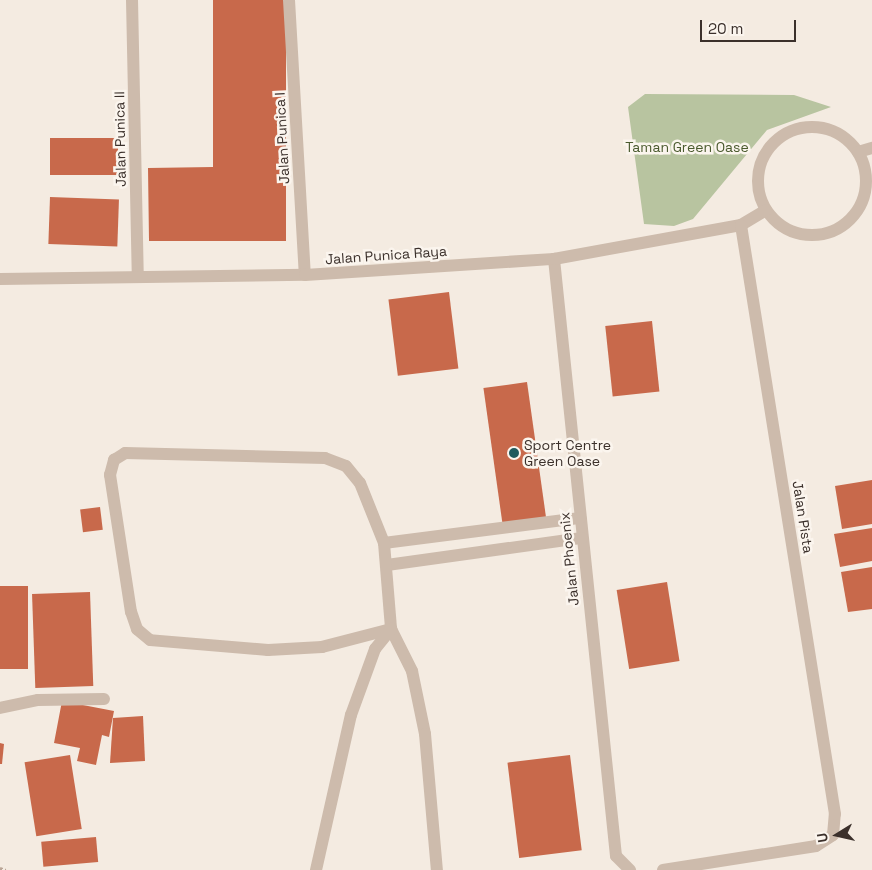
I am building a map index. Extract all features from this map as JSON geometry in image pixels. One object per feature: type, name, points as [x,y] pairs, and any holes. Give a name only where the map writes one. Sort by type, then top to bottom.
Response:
[{"type":"street","name":"Jalan Punica II","points":[[132,0],[138,277]]},
{"type":"street","name":"Jalan Punica I","points":[[289,0],[305,275]]},
{"type":"street","points":[[803,127],[824,127],[844,136],[858,152],[866,172],[865,194],[856,213],[841,227],[821,235],[799,234],[780,225],[766,210],[758,189],[759,168],[768,148],[783,134],[803,127]]},
{"type":"street","points":[[858,152],[872,148]]},
{"type":"street","name":"Jalan Punica Raya","points":[[0,279],[305,275],[554,259],[741,224],[766,210]]},
{"type":"street","name":"Jalan Pista","points":[[663,870],[816,846],[833,835],[835,814],[741,224]]},
{"type":"street","name":"Jalan Phoenix","points":[[554,259],[616,856],[630,870]]},
{"type":"street","points":[[390,629],[322,647],[268,650],[150,640],[138,629],[131,612],[110,475],[114,460],[125,453],[325,458],[346,466],[360,483],[384,543],[390,629],[412,671],[423,725],[437,870]]},
{"type":"street","points":[[384,543],[580,518]]},
{"type":"street","points":[[387,565],[582,538]]},
{"type":"street","points":[[316,870],[351,715],[375,649],[390,629]]},
{"type":"street","points":[[0,708],[38,700],[104,699]]},
{"type":"path","points":[[0,868],[6,870]]},
{"type":"green space","name":"Taman Green Oase","points":[[645,94],[794,95],[831,107],[767,130],[693,219],[674,226],[644,224],[628,107]]},
{"type":"building","points":[[213,0],[286,0],[286,241],[149,241],[148,168],[213,167]]},
{"type":"building","points":[[50,138],[118,138],[118,175],[50,175]]},
{"type":"building","points":[[50,197],[119,199],[117,246],[48,244]]},
{"type":"building","points":[[449,292],[458,368],[398,376],[388,299]]},
{"type":"building","points":[[652,321],[659,392],[613,397],[605,326]]},
{"type":"building","name":"Sport Centre Green Oase","points":[[527,382],[546,519],[503,525],[483,388]]},
{"type":"building","points":[[872,480],[872,524],[842,529],[835,486]]},
{"type":"building","points":[[100,507],[103,530],[83,532],[80,509]]},
{"type":"building","points":[[872,528],[872,561],[840,567],[834,534]]},
{"type":"building","points":[[872,567],[872,609],[848,612],[841,572]]},
{"type":"building","points":[[667,582],[680,661],[629,669],[617,590]]},
{"type":"building","points":[[0,586],[28,586],[28,669],[0,669]]},
{"type":"building","points":[[90,592],[93,686],[35,688],[32,594]]},
{"type":"building","points":[[62,701],[114,711],[109,737],[102,735],[96,765],[77,761],[80,748],[54,743]]},
{"type":"building","points":[[143,716],[145,761],[110,763],[113,718]]},
{"type":"building","points":[[0,743],[4,744],[2,764],[0,764]]},
{"type":"building","points":[[70,755],[82,829],[36,836],[25,762]]},
{"type":"building","points":[[570,755],[582,850],[519,858],[507,763]]},
{"type":"building","points":[[96,837],[98,862],[43,867],[41,842]]},
{"type":"place","name":"Sport Centre Green Oase","points":[[514,453]]}]
